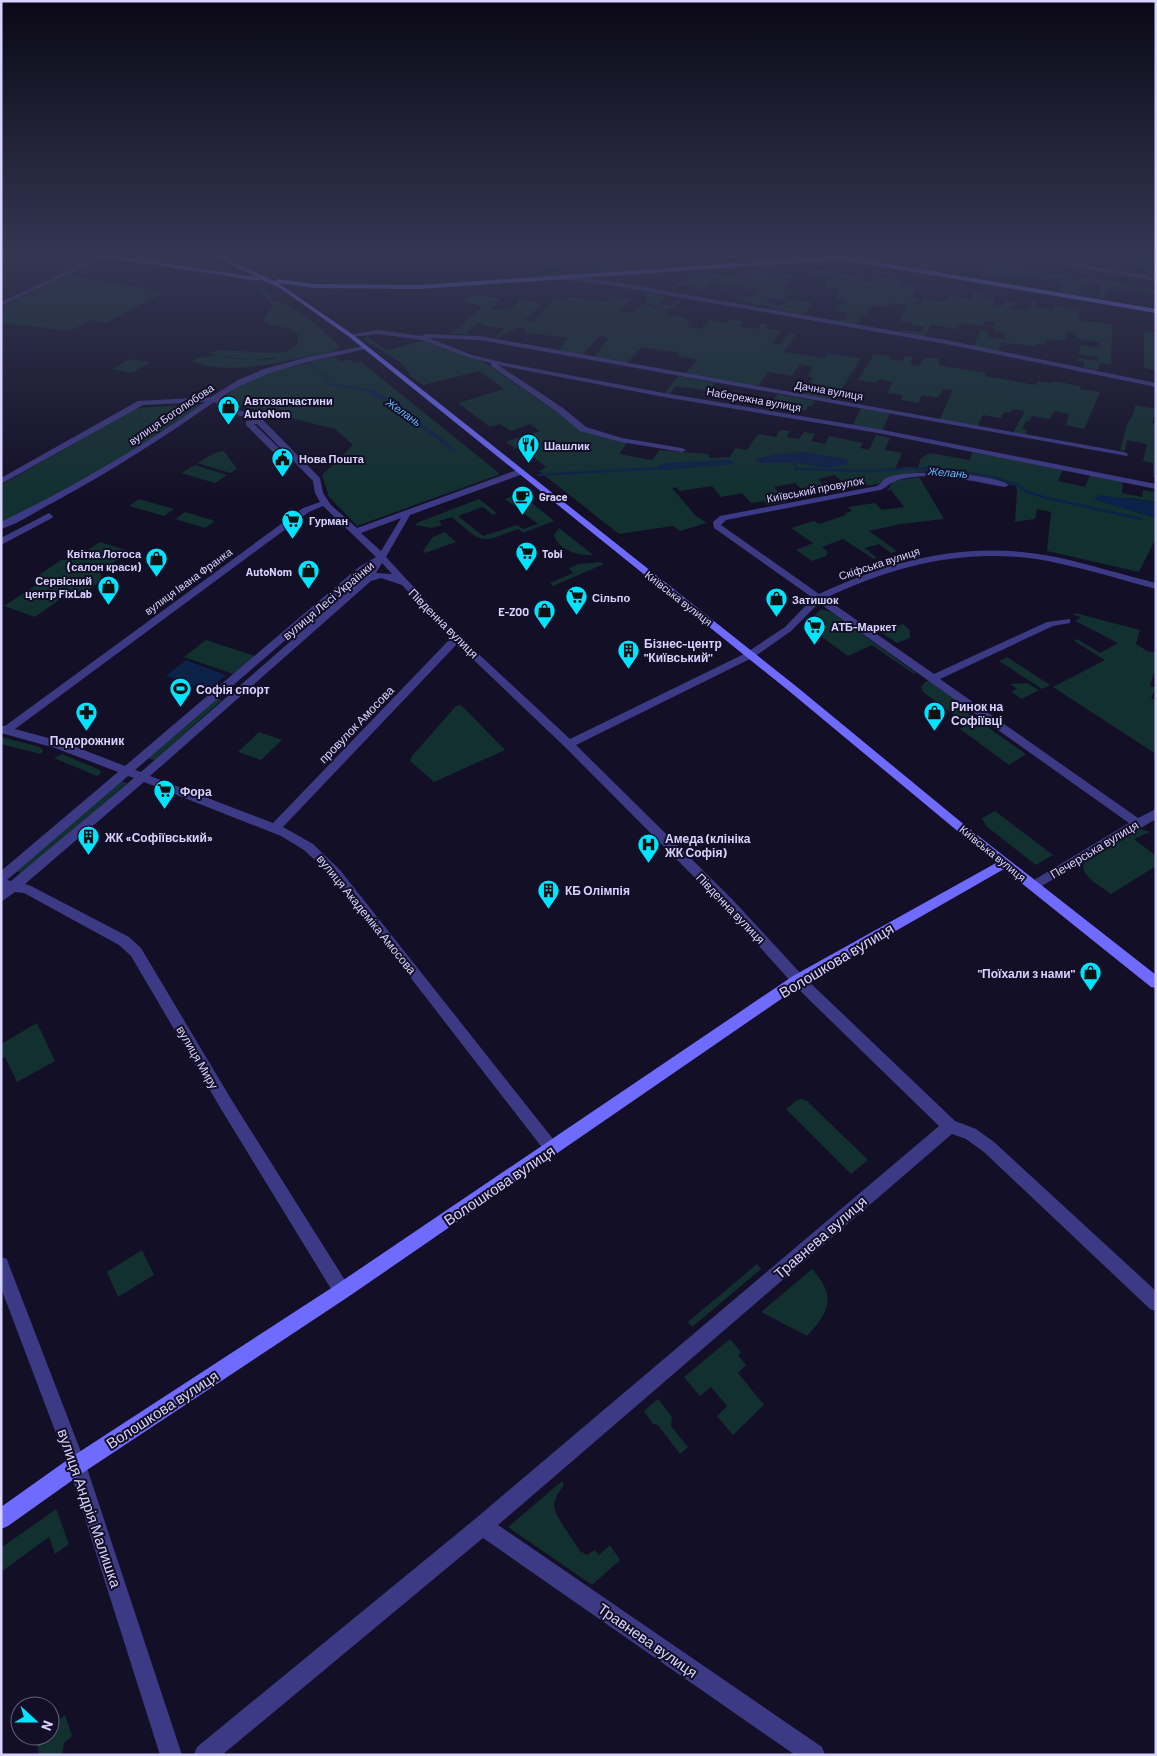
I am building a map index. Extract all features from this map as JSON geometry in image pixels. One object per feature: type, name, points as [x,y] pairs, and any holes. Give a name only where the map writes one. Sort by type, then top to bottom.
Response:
[{"type":"street","name":"Набережна вулиця","points":[[350,336],[357,335]]},
{"type":"street","name":"Набережна вулиця","points":[[402,335],[423,338],[487,361],[616,387],[878,431],[1156,487]]},
{"type":"street","name":"Дачна вулиця","points":[[411,336],[438,335],[480,338],[1124,454]]},
{"type":"street","points":[[906,335],[1156,385]]},
{"type":"street","name":"Київська вулиця","points":[[350,336],[750,655],[1033,886],[1156,983]]},
{"type":"street","name":"вулиця Боголюбова","points":[[1,526],[100,473],[166,433],[240,382],[305,359],[364,348]]},
{"type":"street","points":[[487,361],[560,410],[583,429],[621,440],[682,450]]},
{"type":"street","points":[[1,482],[141,403],[214,399],[223,404],[225,409],[255,417],[259,420],[317,480],[319,494],[325,503],[381,556],[407,512]]},
{"type":"street","points":[[355,532],[407,512],[524,474]]},
{"type":"street","points":[[398,530],[412,519],[524,474]]},
{"type":"street","name":"Київський провулок","points":[[819,597],[717,526],[717,522],[722,518],[880,488],[889,480],[924,474],[959,476],[1005,485]]},
{"type":"street","name":"вулиця Івана Франка","points":[[4,730],[306,510],[325,503]]},
{"type":"street","points":[[1,542],[49,516]]},
{"type":"street","name":"Скіфська вулиця","points":[[569,744],[750,655],[788,630],[819,597],[843,586],[924,559],[954,554],[984,553],[1031,556],[1056,560],[1156,586]]},
{"type":"street","name":"вулиця Лесі Українки","points":[[1,897],[5,882],[126,771],[356,575],[381,556]]},
{"type":"street","name":"вулиця Лесі Українки","points":[[5,882],[142,777],[232,696],[368,579],[381,556]]},
{"type":"street","name":"Південна вулиця","points":[[381,556],[457,638],[569,744],[727,902],[798,980],[950,1126]]},
{"type":"street","points":[[356,575],[364,574],[368,579]]},
{"type":"street","name":"Південна вулиця","points":[[368,579],[382,575],[395,578],[406,584]]},
{"type":"street","points":[[819,597],[1138,823]]},
{"type":"street","points":[[934,678],[1050,624],[1067,621]]},
{"type":"street","name":"провулок Амосова","points":[[275,828],[457,638]]},
{"type":"street","points":[[219,691],[222,696],[232,696]]},
{"type":"street","name":"вулиця Академіка Амосова","points":[[4,730],[59,744],[275,828],[315,850],[336,873],[552,1149]]},
{"type":"street","name":"Печерська вулиця","points":[[1033,886],[1156,813]]},
{"type":"street","name":"Волошкова вулиця","points":[[1,1519],[77,1466],[552,1149],[798,980],[1005,863]]},
{"type":"street","name":"вулиця Миру","points":[[5,882],[26,889],[124,940],[136,952],[226,1104],[342,1290]]},
{"type":"street","points":[[950,1126],[971,1134],[990,1147],[1156,1303]]},
{"type":"street","name":"Травнева вулиця","points":[[205,1755],[482,1526],[950,1126]]},
{"type":"street","name":"вулиця Андрія Малишка","points":[[1,1265],[77,1466],[171,1755]]},
{"type":"street","name":"Травнева вулиця","points":[[482,1526],[814,1755]]},
{"type":"green space","points":[[298,335],[328,335],[341,347],[332,352],[246,367],[228,368],[194,362],[194,359],[211,356],[221,357],[211,354],[218,350],[286,352],[297,345]],"holes":[[[273,357],[275,359],[265,360],[254,359]]]},
{"type":"green space","points":[[545,335],[778,335],[772,344],[780,345],[788,335],[795,335],[784,352],[825,358],[828,353],[861,358],[834,401],[802,396],[813,378],[808,376],[813,367],[800,364],[792,376],[768,372],[757,388],[685,374],[697,360],[678,356],[679,353],[642,347],[627,363],[593,358],[609,338],[599,336],[582,356],[558,351],[568,338]]},
{"type":"green space","points":[[978,335],[988,335],[988,337],[1004,339],[1005,335],[1066,335],[1065,340],[1046,339],[1045,345],[1001,343],[998,351],[974,346]]},
{"type":"green space","points":[[1076,335],[1112,335],[1111,364],[1099,363],[1098,370],[1083,367],[1084,362],[1078,361],[1078,358],[1097,361],[1098,357],[1079,354],[1080,345],[1099,348],[1100,342],[1076,338]]},
{"type":"green space","points":[[1144,335],[1156,335],[1156,370],[1144,368]]},
{"type":"green space","points":[[367,337],[387,350],[425,340],[484,362],[584,431],[627,443],[619,454],[652,460],[660,450],[708,454],[710,458],[730,457],[735,448],[747,450],[758,434],[776,437],[780,430],[790,431],[787,437],[799,439],[804,432],[815,434],[811,441],[825,444],[829,436],[863,443],[860,448],[869,450],[876,435],[890,438],[885,450],[902,453],[896,468],[918,467],[921,458],[930,453],[970,460],[972,452],[1063,470],[1058,481],[1085,487],[1090,475],[1123,481],[1122,493],[1142,497],[1143,490],[1156,492],[1156,502],[1129,498],[1094,499],[1156,518],[1156,538],[1139,572],[1047,551],[1051,512],[1037,509],[1035,519],[1015,522],[1016,486],[957,473],[930,471],[889,477],[878,484],[850,488],[835,475],[818,479],[830,491],[827,492],[823,488],[804,492],[795,483],[774,487],[787,502],[767,505],[764,501],[751,503],[742,493],[721,497],[712,486],[680,491],[676,487],[672,488],[696,516],[707,523],[680,531],[673,526],[619,534],[539,471],[546,467],[521,447],[515,448],[506,442],[540,431],[530,424],[511,431],[500,424],[490,427],[458,403],[504,389],[479,371],[423,385],[410,376],[408,371],[398,361],[364,339]],"holes":[[[777,454],[849,460],[828,468],[800,463],[761,463],[755,460]]]},
{"type":"green space","points":[[874,354],[891,356],[889,359],[902,361],[905,356],[913,357],[910,364],[919,366],[924,357],[940,359],[938,365],[986,373],[985,376],[1036,385],[1038,381],[1052,383],[1053,381],[1081,386],[1080,389],[1100,392],[1084,429],[1066,425],[1069,414],[1054,411],[1050,419],[1032,416],[1029,421],[1026,421],[1022,429],[1027,430],[1025,435],[1013,433],[1025,411],[1012,409],[1010,413],[1004,412],[1001,418],[983,415],[977,427],[939,421],[953,390],[943,389],[938,398],[922,395],[918,403],[901,400],[903,395],[887,393],[893,382],[878,379],[877,383],[858,380]]},
{"type":"green space","points":[[336,357],[340,362],[348,359],[354,363],[360,361],[499,473],[498,475],[357,526],[329,497],[322,475],[353,445],[335,429],[221,401],[244,384],[267,374],[296,365],[312,363],[310,361]]},
{"type":"green space","points":[[130,359],[150,362],[132,373],[112,369]]},
{"type":"green space","points":[[678,376],[716,383],[709,391],[676,386],[670,394],[665,393]]},
{"type":"green space","points":[[777,394],[815,401],[805,411],[797,409],[798,407],[778,403],[774,411],[767,410]]},
{"type":"green space","points":[[202,404],[151,439],[97,472],[1,524],[1,485],[136,408]]},
{"type":"green space","points":[[1135,405],[1156,409],[1152,423],[1156,424],[1156,477],[1153,477],[1153,463],[1143,461],[1147,444],[1127,440],[1125,451],[1120,450]]},
{"type":"green space","points":[[861,408],[890,414],[882,430],[853,425]]},
{"type":"green space","points":[[224,451],[237,469],[230,473],[197,463],[217,452]]},
{"type":"green space","points":[[195,465],[227,475],[215,483],[181,473]]},
{"type":"green space","points":[[919,477],[944,519],[901,524],[869,531],[897,551],[891,553],[879,544],[865,548],[877,558],[874,559],[843,539],[822,547],[828,552],[826,556],[812,561],[796,550],[813,543],[791,528],[814,521],[819,524],[846,515],[845,513],[852,511],[848,507],[875,503],[882,510],[904,507],[891,490],[887,491],[893,481]]},
{"type":"green space","points":[[520,493],[554,521],[523,533],[518,529],[488,539],[476,537],[452,517],[439,521],[442,525],[432,528],[415,525],[479,499],[497,513],[493,515],[483,507],[458,516],[483,536],[517,525],[523,529],[538,524],[505,499]]},
{"type":"green space","points":[[139,499],[174,509],[164,516],[129,506]]},
{"type":"green space","points":[[185,512],[215,521],[205,528],[175,519]]},
{"type":"green space","points":[[559,528],[593,555],[576,553],[560,545],[554,535]]},
{"type":"green space","points":[[445,532],[456,542],[425,553],[423,551],[433,537]]},
{"type":"green space","points":[[100,542],[129,551],[100,572],[102,580],[88,590],[66,595],[35,617],[4,606],[39,583],[39,575],[61,560],[73,560]]},
{"type":"green space","points":[[601,562],[604,564],[553,586],[550,583],[573,573],[569,568],[579,564]]},
{"type":"green space","points":[[821,609],[831,612],[916,673],[914,674],[872,645],[848,656],[805,625]]},
{"type":"green space","points":[[1075,613],[1140,630],[1136,644],[1149,652],[1156,652],[1156,673],[1154,673],[1150,686],[1156,688],[1151,698],[1156,701],[1156,754],[1053,687],[1105,660],[1074,641],[1077,639],[1100,653],[1118,643],[1075,621],[1081,617],[1074,615]]},
{"type":"green space","points":[[903,624],[910,630],[910,638],[897,643],[882,633]]},
{"type":"green space","points":[[206,640],[255,656],[233,674],[184,657]]},
{"type":"green space","points":[[1007,657],[1050,685],[1042,689],[999,661]]},
{"type":"green space","points":[[926,681],[931,681],[969,707],[966,712],[1026,754],[1009,765],[960,729],[968,725],[923,692],[921,687]]},
{"type":"green space","points":[[1027,683],[1039,690],[1022,699],[1011,692],[1017,689],[1010,684]]},
{"type":"green space","points":[[216,698],[222,700],[155,760],[148,758]]},
{"type":"green space","points":[[461,705],[505,750],[434,782],[410,761],[412,756],[456,706]]},
{"type":"green space","points":[[259,732],[282,740],[261,760],[238,752]]},
{"type":"green space","points":[[1,737],[40,747],[43,751],[41,754],[1,744]]},
{"type":"green space","points":[[62,754],[100,770],[101,773],[97,776],[54,758]]},
{"type":"green space","points":[[121,781],[127,783],[22,873],[17,872],[17,870]]},
{"type":"green space","points":[[995,811],[1053,855],[1036,865],[986,826],[982,818]]},
{"type":"green space","points":[[1137,828],[1150,832],[1134,839],[1156,856],[1156,866],[1111,894],[1086,875],[1084,864],[1086,859]]},
{"type":"green space","points":[[37,1023],[55,1061],[17,1082],[5,1057],[1,1059],[1,1044]]},
{"type":"green space","points":[[797,1100],[807,1101],[868,1160],[851,1174],[786,1109]]},
{"type":"green space","points":[[142,1250],[154,1275],[118,1297],[107,1272]]},
{"type":"green space","points":[[757,1264],[761,1269],[692,1327],[688,1322]]},
{"type":"green space","points":[[812,1269],[825,1287],[828,1303],[821,1318],[807,1336],[761,1312]]},
{"type":"green space","points":[[730,1339],[741,1352],[738,1355],[746,1365],[738,1373],[764,1405],[733,1435],[717,1416],[727,1406],[711,1387],[700,1396],[684,1377]]},
{"type":"green space","points":[[658,1399],[672,1417],[671,1426],[688,1447],[680,1454],[658,1425],[653,1424],[644,1411]]},
{"type":"green space","points":[[562,1481],[564,1485],[555,1500],[554,1507],[580,1551],[587,1555],[595,1550],[599,1555],[610,1545],[620,1560],[592,1585],[508,1527]]},
{"type":"green space","points":[[56,1509],[69,1544],[55,1554],[49,1537],[1,1572],[1,1548]]},
{"type":"green space","points":[[65,1715],[72,1736],[64,1743],[62,1755],[39,1755],[37,1746],[60,1746],[60,1719]]},
{"type":"water","points":[[363,389],[375,390],[448,443],[443,444],[407,417]]},
{"type":"water","points":[[805,452],[850,460],[846,464],[828,468],[800,463],[761,463],[755,460],[777,454]]},
{"type":"water","points":[[730,460],[736,464],[662,470],[656,468],[663,463]]},
{"type":"water","points":[[1098,495],[1156,502],[1156,518],[1094,499]]},
{"type":"water","points":[[186,660],[226,675],[207,691],[166,676]]},
{"type":"waterway","name":"Желань","points":[[306,362],[318,369],[329,384],[366,390]]},
{"type":"waterway","name":"Желань","points":[[442,441],[454,450]]},
{"type":"waterway","name":"Желань","points":[[794,460],[796,469],[876,471],[907,468],[955,470],[997,478],[1018,485],[1027,492],[1047,498],[1141,519]]},
{"type":"waterway","name":"Желань","points":[[538,475],[661,468]]},
{"type":"place","name":"Автозапчастини AutoNom","points":[[228,425]]},
{"type":"place","name":"Шашлик","points":[[528,464]]},
{"type":"place","name":"Нова Пошта","points":[[283,477]]},
{"type":"place","name":"Grace","points":[[523,515]]},
{"type":"place","name":"Гурман","points":[[293,539]]},
{"type":"place","name":"Tobi","points":[[526,572]]},
{"type":"place","name":"Квітка Лотоса (салон краси)","points":[[157,578]]},
{"type":"place","name":"AutoNom","points":[[308,590]]},
{"type":"place","name":"Сервiсний центр FixLab","points":[[108,605]]},
{"type":"place","name":"Сільпо","points":[[576,616]]},
{"type":"place","name":"Затишок","points":[[776,618]]},
{"type":"place","name":"E-ZOO","points":[[545,630]]},
{"type":"place","name":"АТБ-Маркет","points":[[815,645]]},
{"type":"place","name":"Бізнес-центр \"Київський\"","points":[[628,669]]},
{"type":"place","name":"Софія спорт","points":[[180,708]]},
{"type":"place","name":"Подорожник","points":[[87,732]]},
{"type":"place","name":"Ринок на Софіївці","points":[[935,732]]},
{"type":"place","name":"Фора","points":[[164,810]]},
{"type":"place","name":"ЖК «Софіївський»","points":[[89,856]]},
{"type":"place","name":"Амеда (клініка ЖК Софія)","points":[[649,864]]},
{"type":"place","name":"КБ Олімпія","points":[[549,909]]},
{"type":"place","name":"\"Поїхали з нами\"","points":[[1091,992]]}]
